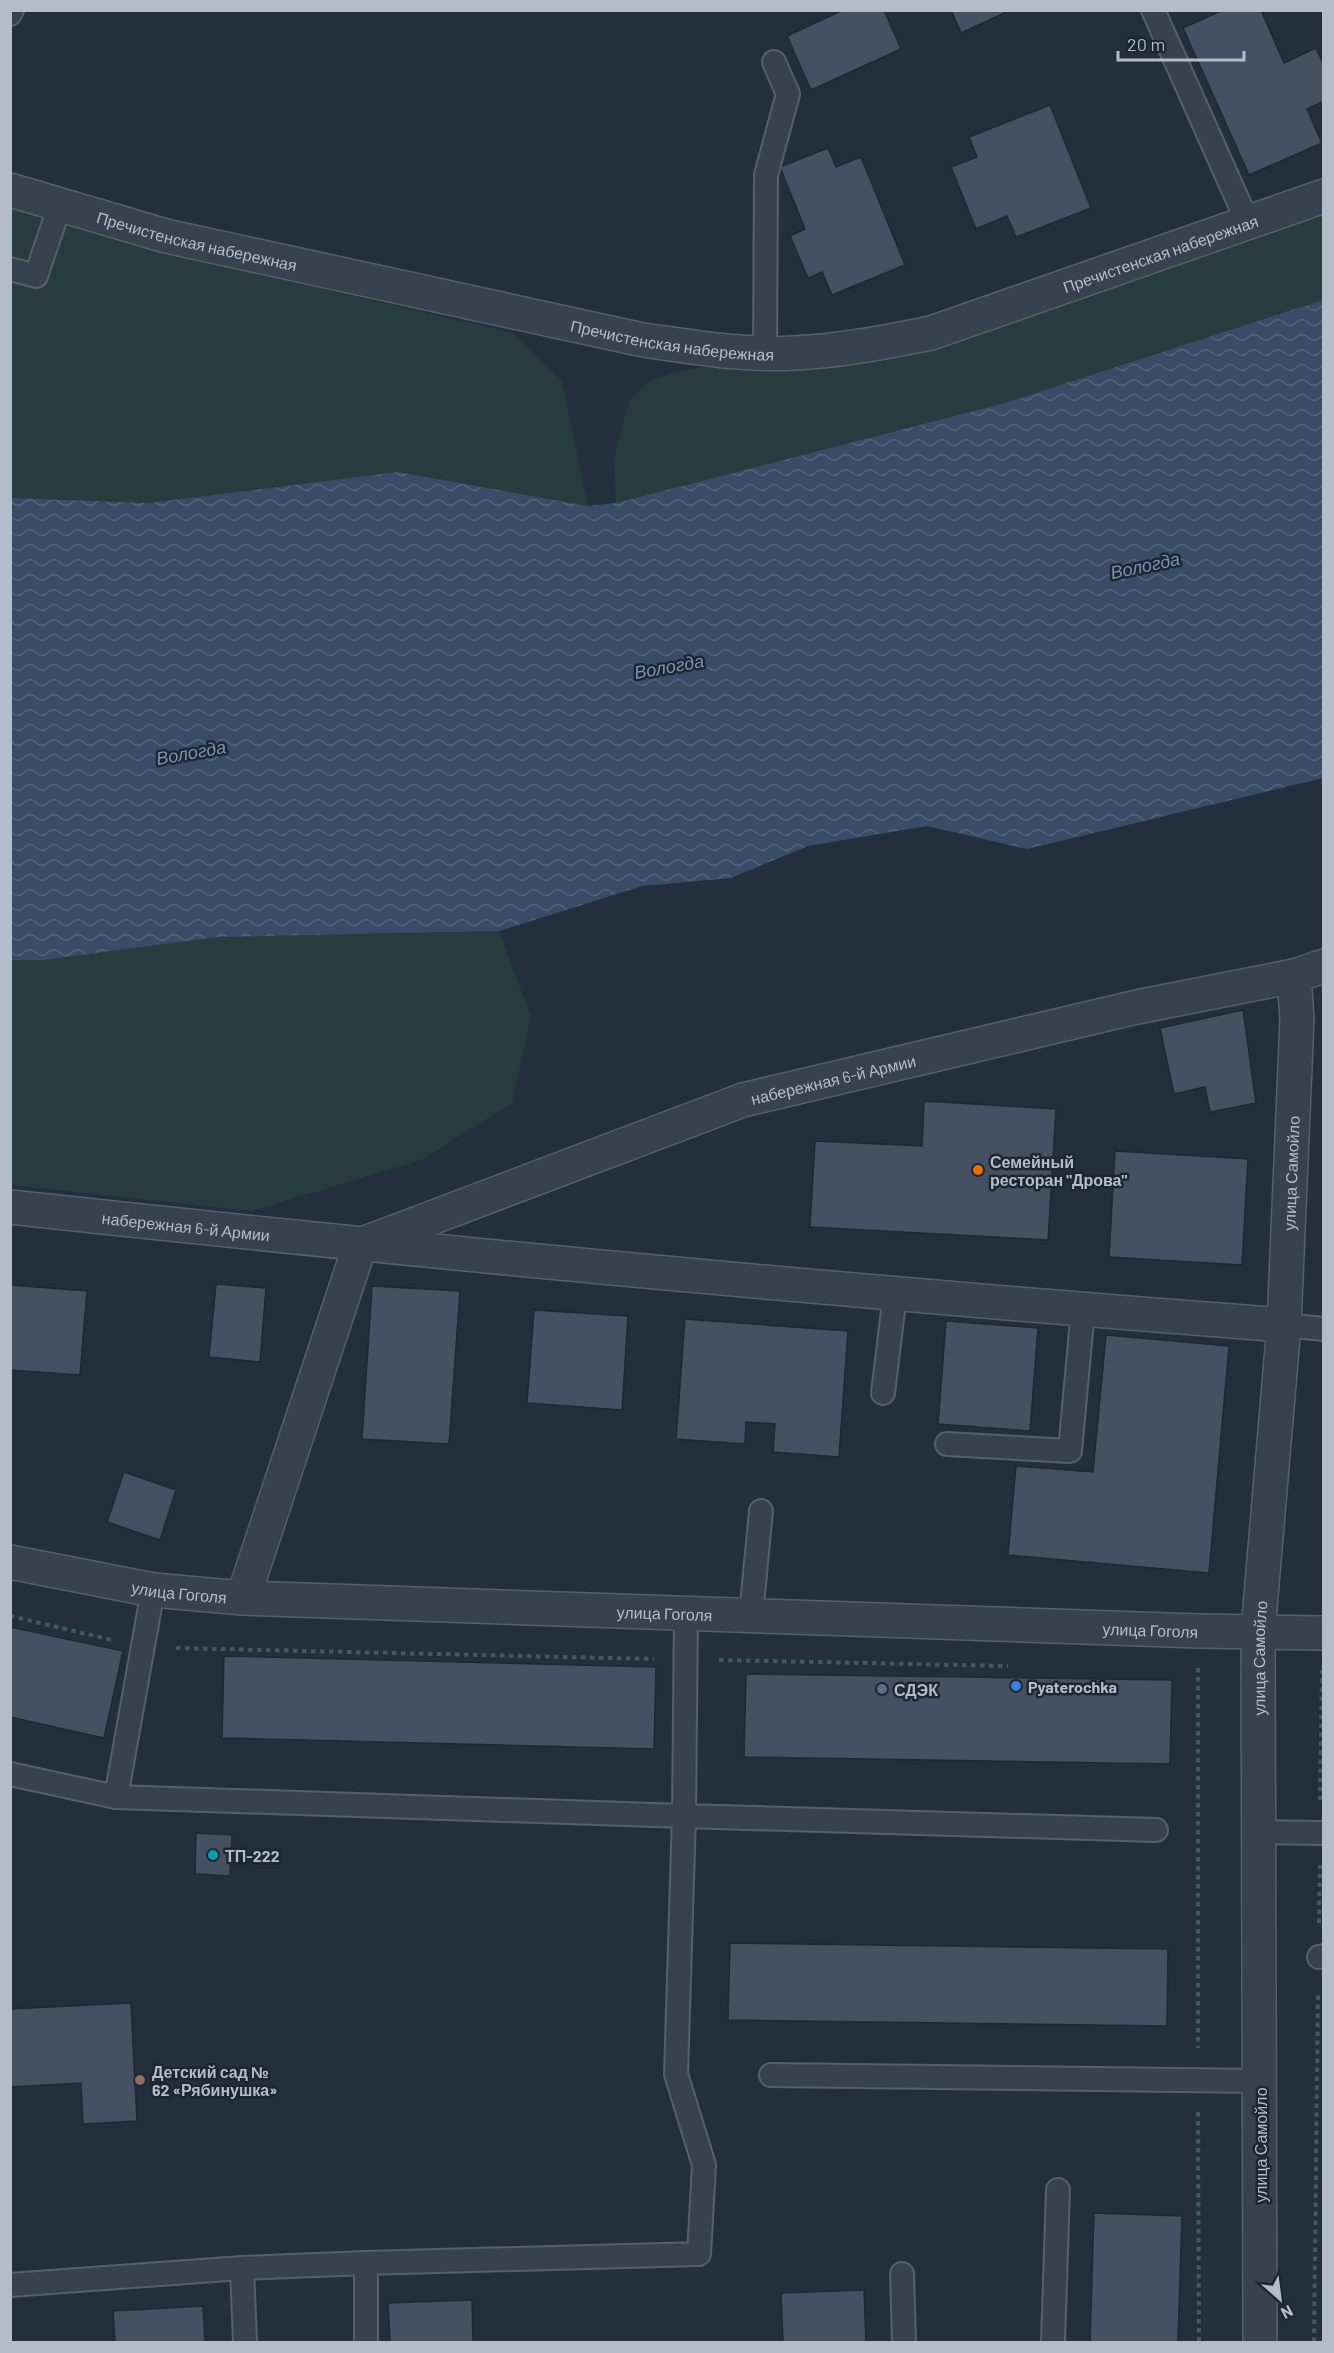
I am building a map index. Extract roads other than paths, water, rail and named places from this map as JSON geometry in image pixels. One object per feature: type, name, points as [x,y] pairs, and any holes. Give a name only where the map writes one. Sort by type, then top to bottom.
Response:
[{"type":"street","name":"Пречистенская набережная","points":[[10,190],[166,236],[643,340],[719,351],[792,354],[864,346],[930,333],[1323,196]]},
{"type":"street","name":"набережная 6-й Армии","points":[[360,1245],[743,1100],[1137,1007],[1309,971]]},
{"type":"street","name":"улица Самойло","points":[[1260,2343],[1258,1631],[1284,1325],[1297,1019],[1309,971]]},
{"type":"street","name":"набережная 6-й Армии","points":[[10,1207],[360,1245],[895,1294],[1284,1325]]},
{"type":"street","points":[[243,1598],[360,1245]]},
{"type":"street","name":"улица Гоголя","points":[[10,1562],[153,1590],[243,1598],[1198,1632],[1322,1633]]},
{"type":"lane","points":[[1153,10],[1248,223]]},
{"type":"lane","points":[[765,352],[766,175],[788,94],[774,62]]},
{"type":"lane","points":[[10,269],[36,276],[60,205]]},
{"type":"lane","points":[[883,1393],[895,1294]]},
{"type":"lane","points":[[947,1444],[1070,1451],[1083,1309]]},
{"type":"lane","points":[[1284,1325],[1323,1329]]},
{"type":"lane","points":[[752,1615],[761,1510]]},
{"type":"lane","points":[[116,1797],[153,1590]]},
{"type":"lane","points":[[10,2285],[242,2268],[699,2254],[704,2165],[676,2074],[684,1816],[686,1612]]},
{"type":"lane","points":[[10,1774],[116,1797],[1156,1830]]},
{"type":"lane","points":[[1258,1832],[1322,1833]]},
{"type":"lane","points":[[771,2075],[1259,2081]]},
{"type":"lane","points":[[1053,2343],[1058,2190]]},
{"type":"lane","points":[[366,2263],[366,2343]]},
{"type":"lane","points":[[242,2268],[245,2343]]},
{"type":"lane","points":[[902,2274],[904,2343]]},
{"type":"water","name":"Вологда","points":[[1323,300],[1323,778],[1027,849],[927,826],[808,846],[731,878],[642,886],[499,931],[218,937],[44,960],[11,960],[11,498],[149,503],[398,472],[588,506],[616,503],[1001,404]]},
{"type":"place","name":"Семейный ресторан \"Дрова\"","points":[[978,1170]]},
{"type":"place","name":"Pyaterochka","points":[[1016,1686]]},
{"type":"place","name":"СДЭК","points":[[882,1689]]},
{"type":"place","name":"ТП-222","points":[[213,1855]]},
{"type":"place","name":"Детский сад № 62 «Рябинушка»","points":[[140,2080]]}]
